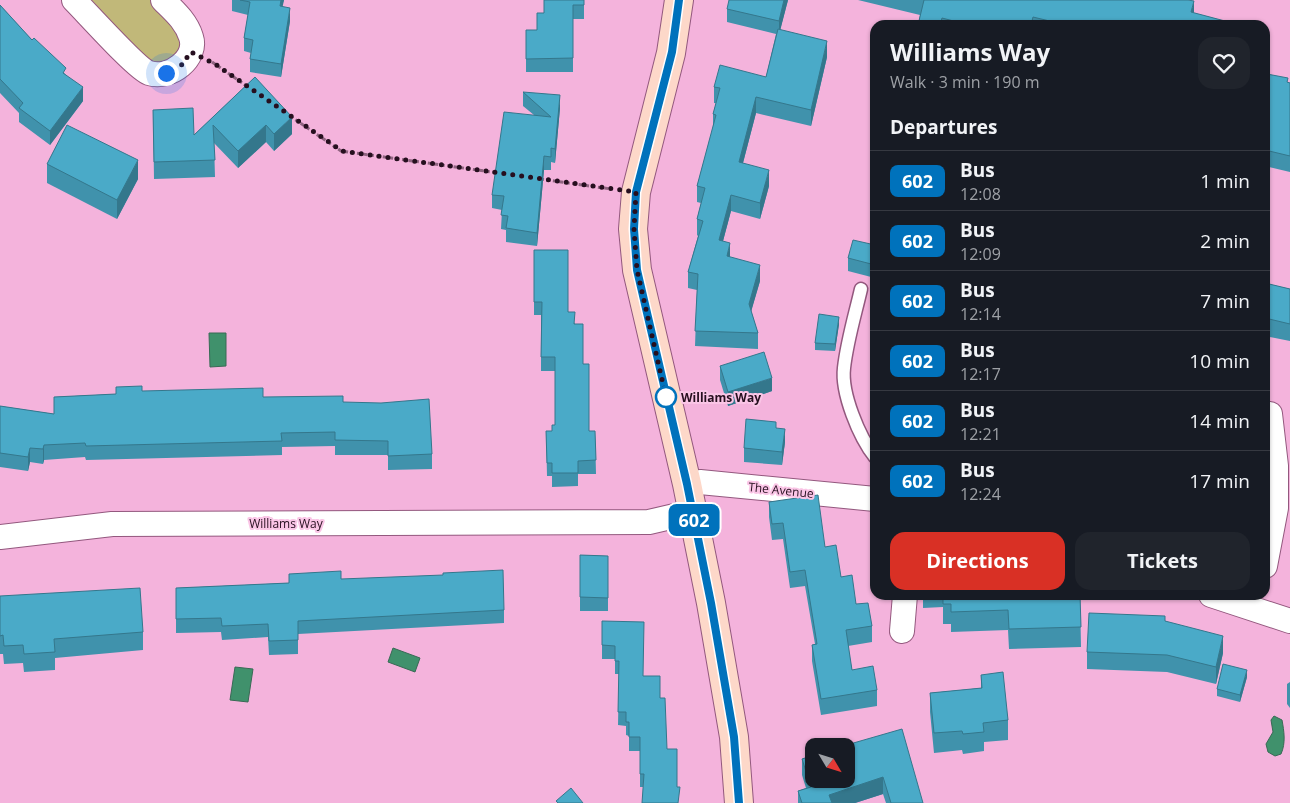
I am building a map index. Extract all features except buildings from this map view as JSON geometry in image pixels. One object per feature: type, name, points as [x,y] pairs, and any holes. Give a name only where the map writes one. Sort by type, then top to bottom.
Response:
[{"type":"street","points":[[74,0],[149,73],[166,73],[180,67],[191,52],[192,39],[185,23],[163,0]]},
{"type":"street","points":[[678,0],[672,52],[636,192],[634,229],[637,270],[687,484],[734,737],[739,803]]},
{"type":"street","points":[[1270,414],[1276,466],[1276,508],[1270,540]]},
{"type":"street","name":"The Avenue","points":[[687,484],[700,482],[870,499]]},
{"type":"street","name":"Williams Way","points":[[0,537],[112,524],[649,522],[692,512]]},
{"type":"street","points":[[902,631],[905,600]]},
{"type":"street","points":[[1240,600],[1258,603],[1290,621]]},
{"type":"lane","points":[[861,289],[844,370],[849,405],[870,450]]},
{"type":"path","points":[[191,52],[215,64],[254,91]]},
{"type":"path","points":[[286,113],[342,151],[508,174]]},
{"type":"path","points":[[538,178],[636,192]]},
{"type":"shaded area","points":[[86,0],[151,0],[180,31],[184,41],[178,58],[152,65]]},
{"type":"shaded area","points":[[209,333],[226,333],[226,366],[210,367]]},
{"type":"shaded area","points":[[393,648],[420,658],[415,672],[388,662]]},
{"type":"shaded area","points":[[235,667],[253,669],[248,702],[230,700]]},
{"type":"shaded area","points":[[1274,716],[1282,720],[1284,737],[1284,746],[1281,754],[1275,756],[1268,752],[1266,744],[1273,732],[1271,720]]},
{"type":"bus line","name":"602","points":[[679,0],[672,52],[636,192],[634,229],[637,270],[687,484],[711,603],[734,737],[739,803]]},
{"type":"place","name":"Williams Way","points":[[666,397]]},
{"type":"route","points":[[166,73],[180,67],[191,52],[215,64],[342,151],[636,192],[634,229],[637,270],[666,397]]}]
